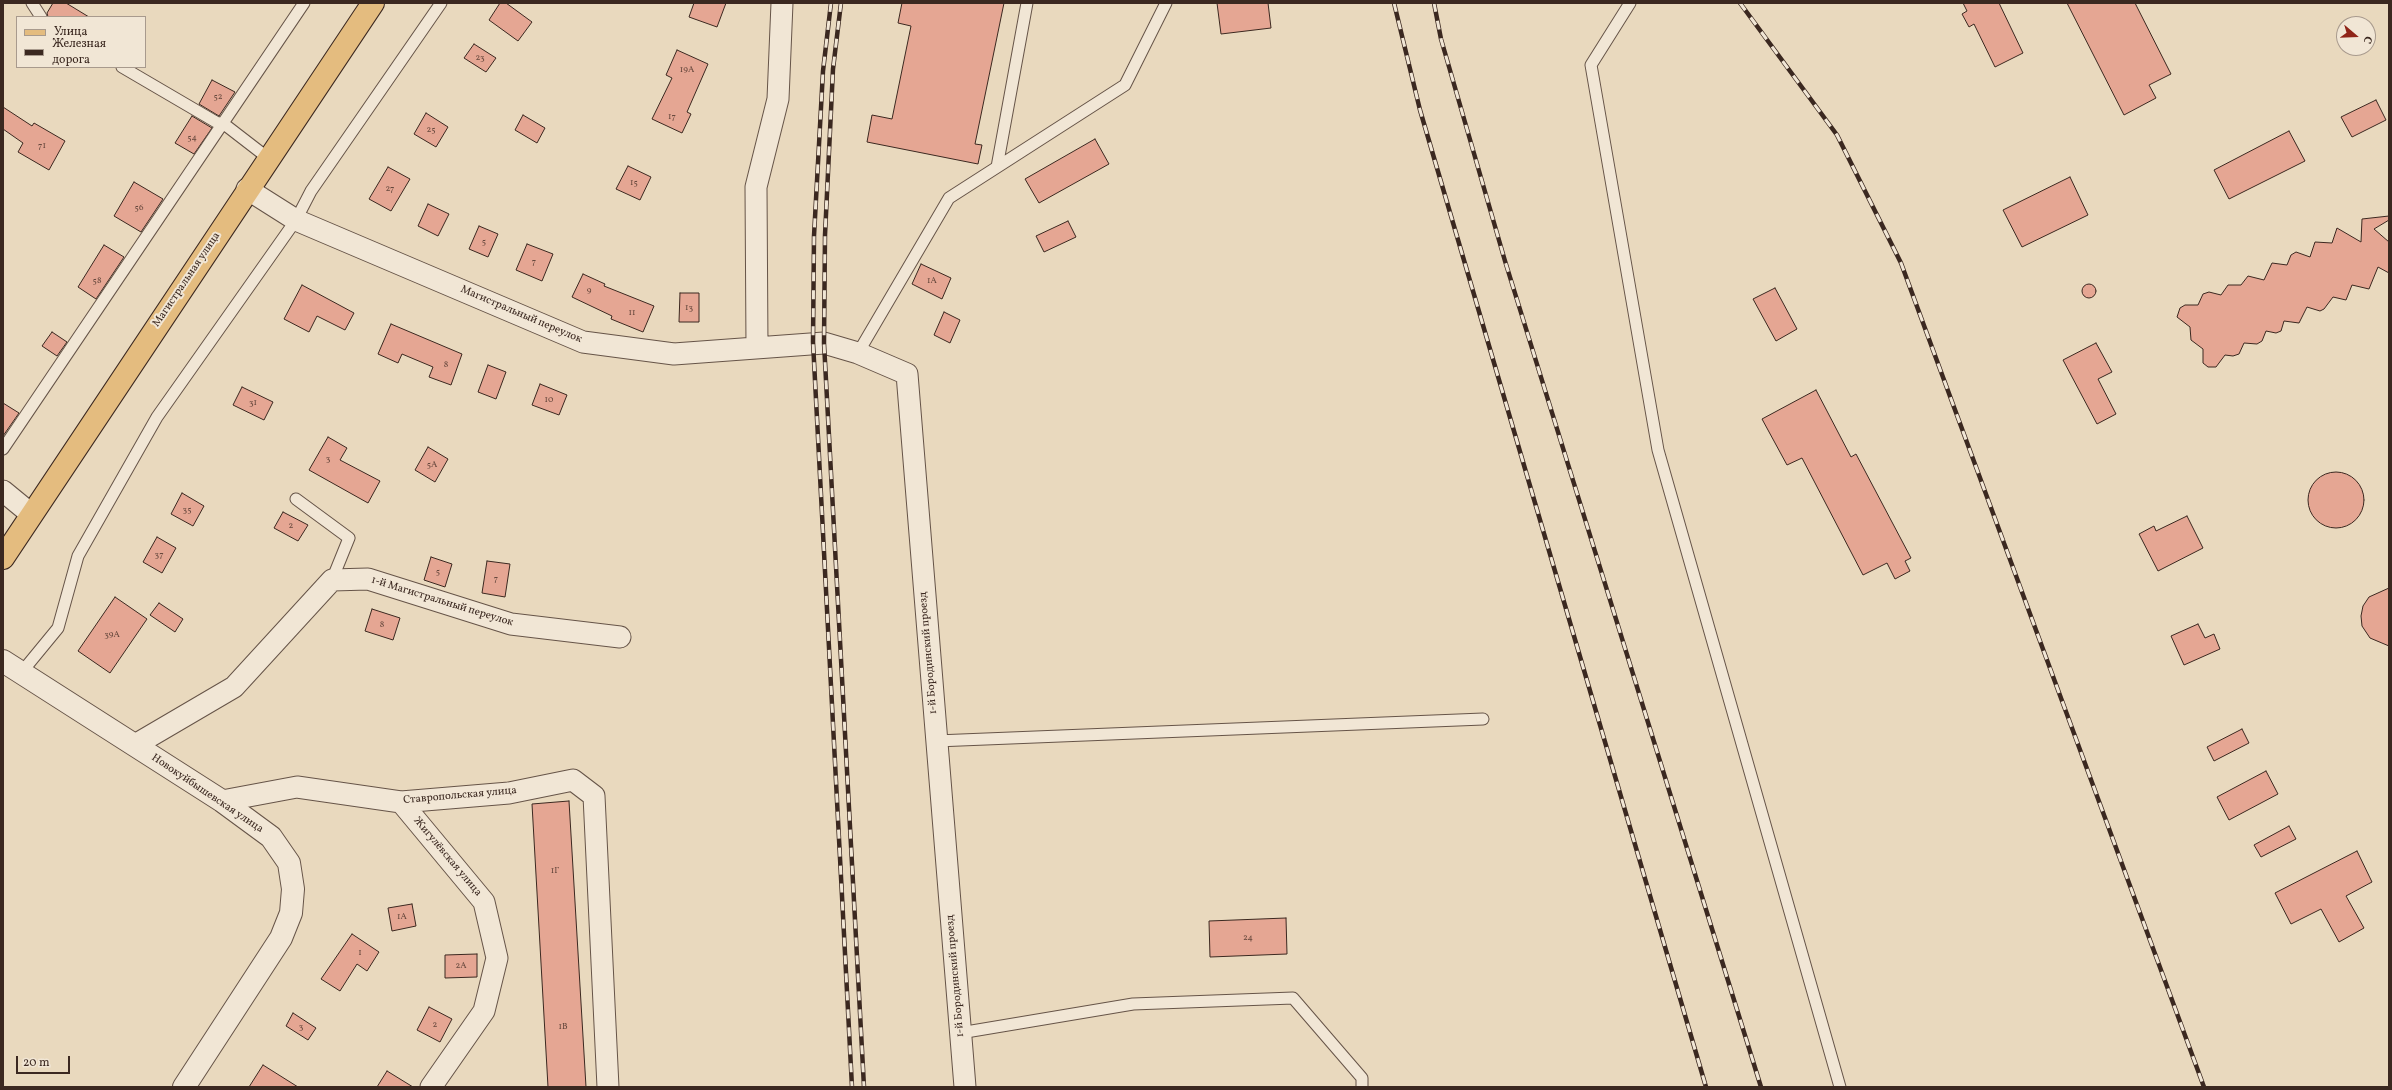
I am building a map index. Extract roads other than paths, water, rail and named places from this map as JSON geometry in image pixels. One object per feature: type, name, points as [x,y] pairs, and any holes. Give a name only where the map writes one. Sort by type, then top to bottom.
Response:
[{"type":"main road","name":"Магистральная улица","points":[[3,558],[247,189],[373,3]]},
{"type":"street","points":[[757,347],[756,187],[778,99],[782,3]]},
{"type":"street","name":"Магистральный переулок","points":[[247,189],[296,220],[583,342],[674,354],[757,347]]},
{"type":"street","name":"1-й Бородинский проезд","points":[[757,347],[813,342],[858,353],[906,374],[965,1087]]},
{"type":"street","points":[[3,491],[31,514]]},
{"type":"street","name":"1-й Магистральный переулок","points":[[332,580],[368,578],[511,624],[620,637]]},
{"type":"street","points":[[134,745],[234,687],[332,580]]},
{"type":"street","name":"Новокуйбышевская улица","points":[[3,662],[222,801],[271,837],[289,863],[294,889],[291,913],[281,938],[184,1087]]},
{"type":"street","name":"Ставропольская улица","points":[[222,801],[297,787],[401,802],[509,793],[573,780],[594,796],[608,1087]]},
{"type":"street","name":"Жигулёвская улица","points":[[401,802],[484,902],[497,958],[484,1011],[431,1087]]},
{"type":"lane","points":[[32,3],[40,16]]},
{"type":"lane","points":[[3,449],[224,124],[304,3]]},
{"type":"lane","points":[[21,673],[58,628],[78,556],[157,416],[296,220],[311,191],[441,3]]},
{"type":"lane","points":[[997,167],[1027,3]]},
{"type":"lane","points":[[858,353],[949,198],[1125,85],[1166,3]]},
{"type":"lane","points":[[1630,3],[1591,66],[1658,450],[1840,1087]]},
{"type":"lane","points":[[124,68],[216,122],[224,124],[268,158]]},
{"type":"lane","points":[[296,499],[349,538],[332,580]]},
{"type":"lane","points":[[936,741],[1483,719]]},
{"type":"lane","points":[[960,1032],[1133,1004],[1293,998],[1362,1078],[1362,1087]]},
{"type":"railway","points":[[831,3],[823,71],[814,236],[813,342],[852,1087]]},
{"type":"railway","points":[[841,3],[833,69],[825,235],[824,343],[864,1087]]},
{"type":"railway","points":[[1394,3],[1420,110],[1706,1087]]},
{"type":"railway","points":[[1434,3],[1441,39],[1505,261],[1761,1087]]},
{"type":"railway","points":[[1740,3],[1837,135],[1901,263],[2204,1087]]}]
